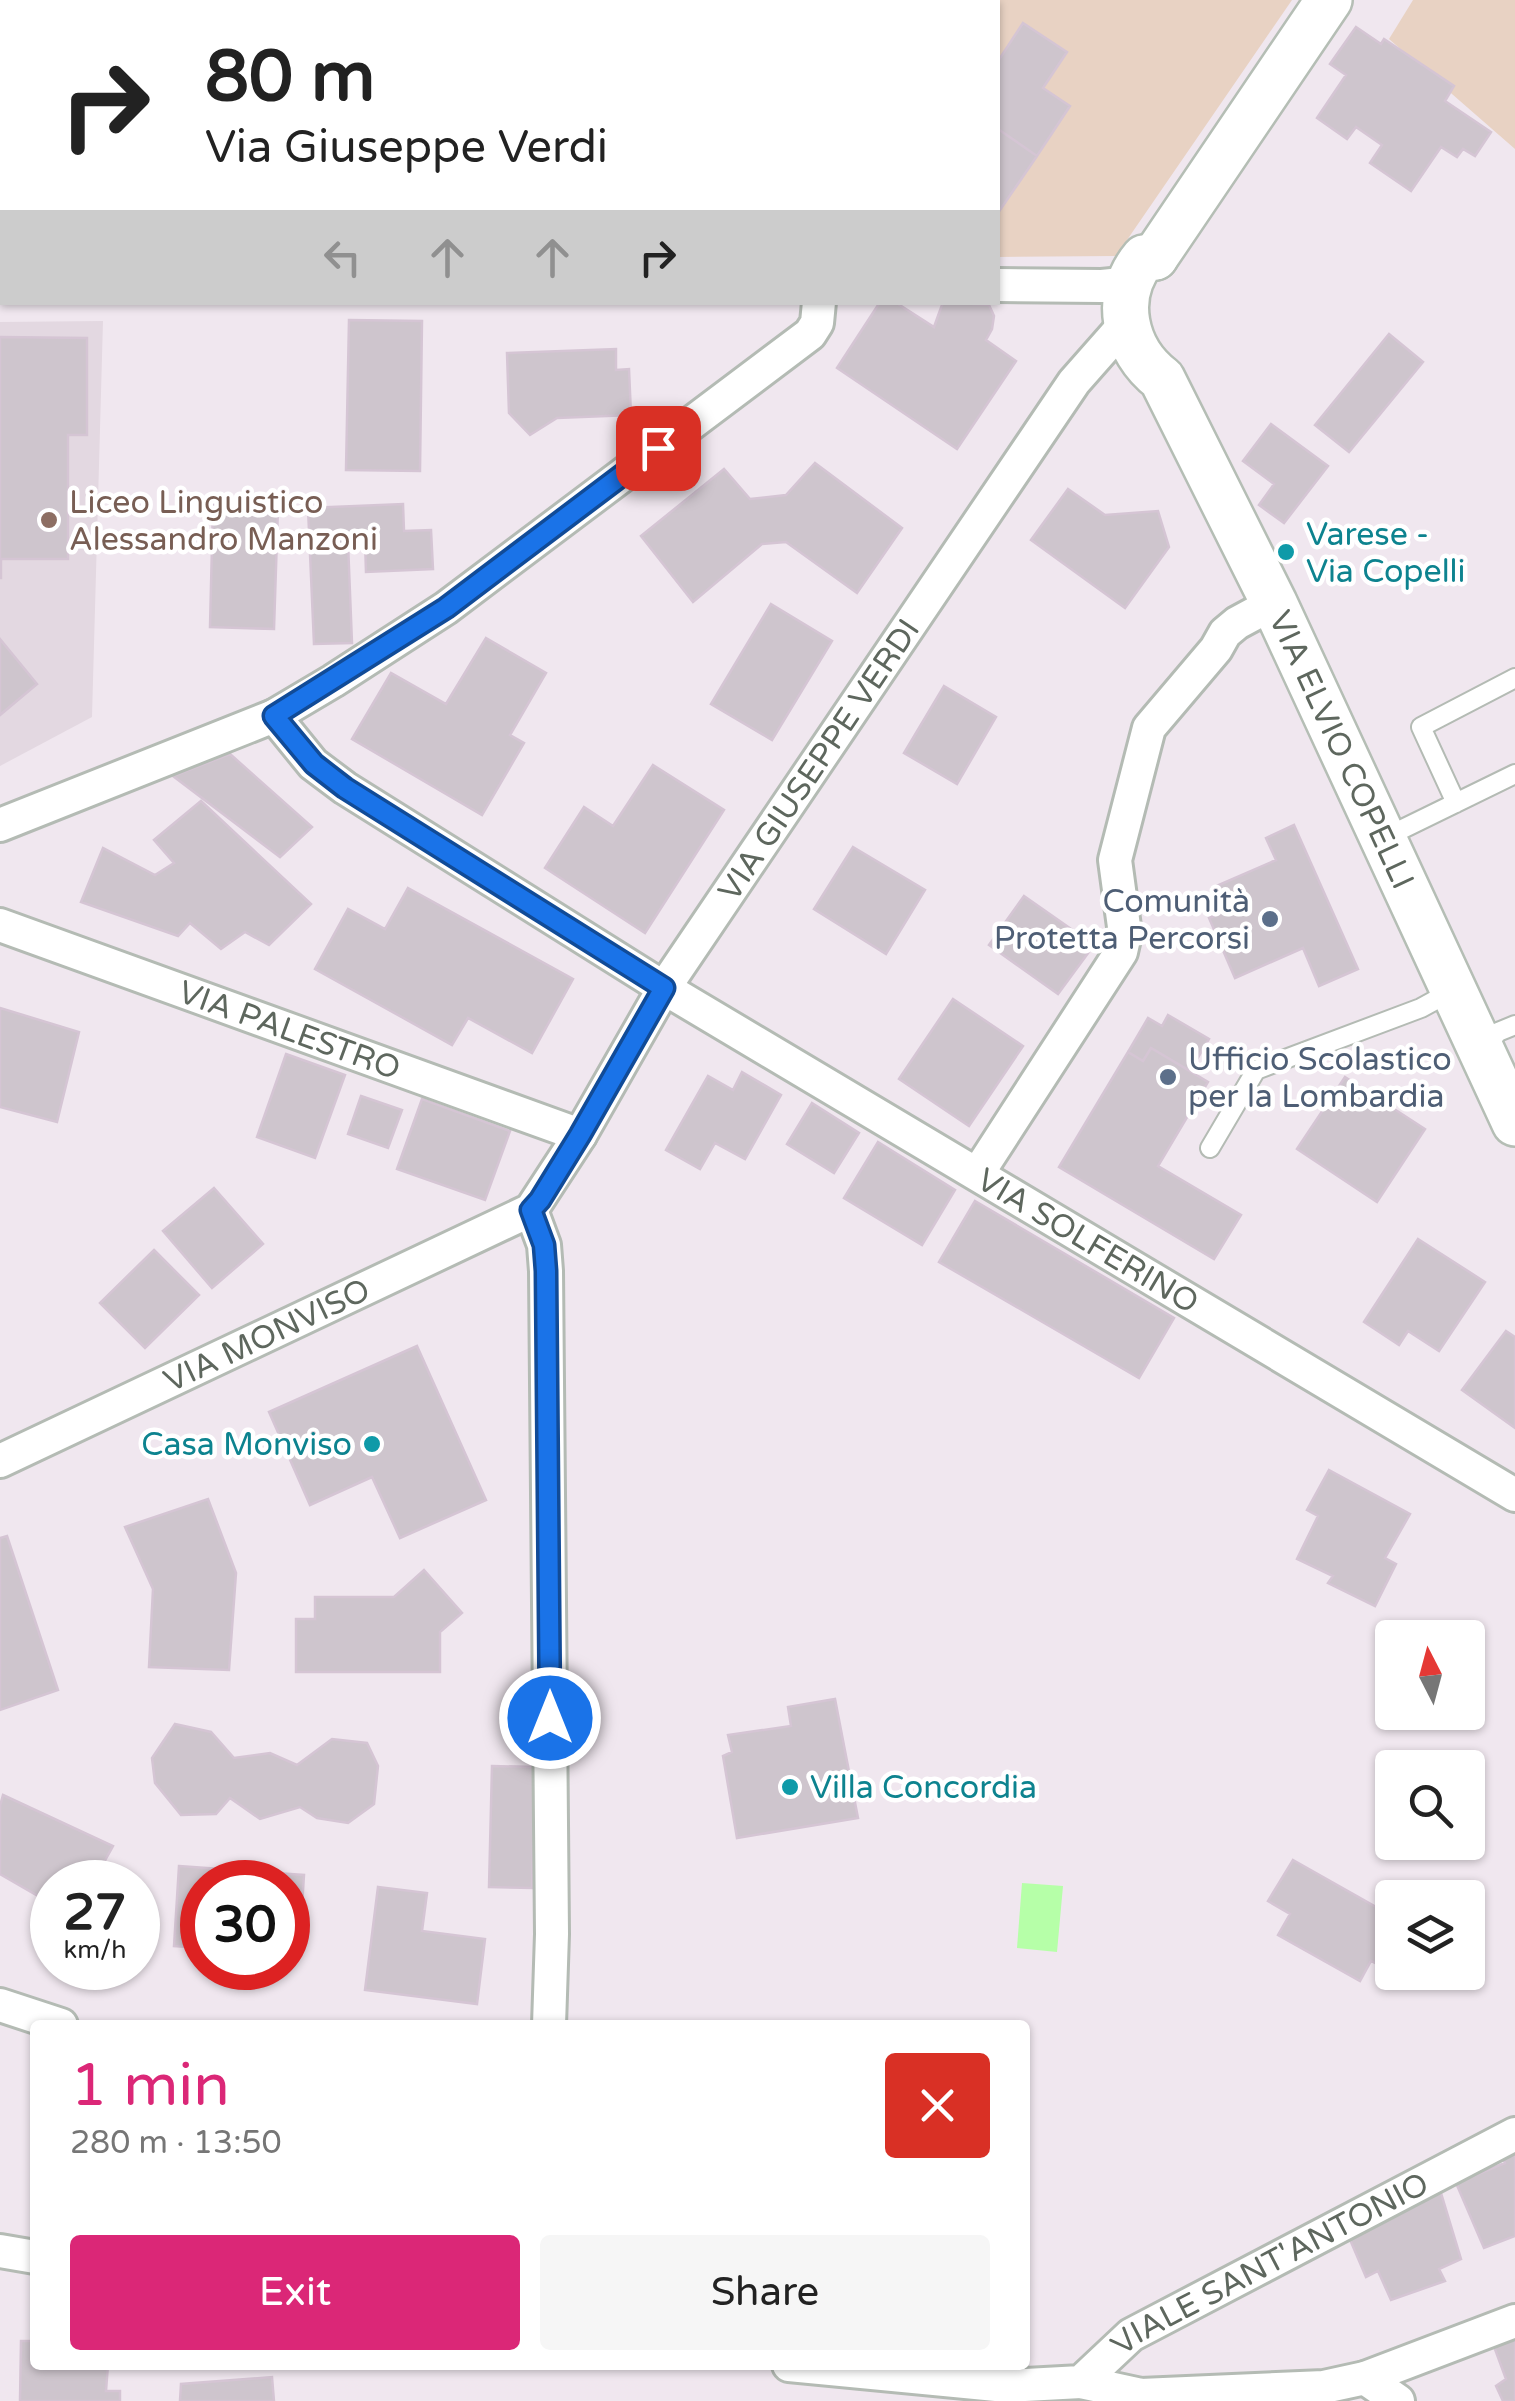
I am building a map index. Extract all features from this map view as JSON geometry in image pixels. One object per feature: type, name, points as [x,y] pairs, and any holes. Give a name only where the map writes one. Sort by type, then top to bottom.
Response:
[{"type":"main road","name":"VIA GIUSEPPE VERDI","points":[[1138,288],[1329,0]]},
{"type":"main road","name":"VIA ELVIO COPELLI","points":[[1162,379],[1164,362],[1148,305],[1156,268],[1138,288],[1140,358],[1162,379],[1274,603],[1452,990],[1498,1037],[1515,1123]]},
{"type":"street","points":[[1000,285],[1138,288]]},
{"type":"street","name":"VIA GIUSEPPE VERDI","points":[[531,1210],[580,1135],[664,988],[1138,288]]},
{"type":"street","points":[[0,825],[274,716],[446,608],[810,334],[817,323],[819,305]]},
{"type":"street","points":[[978,1173],[1121,952],[1125,934],[1116,860],[1149,728],[1225,634],[1274,603]]},
{"type":"street","name":"VIA SOLFERINO","points":[[274,716],[314,764],[345,788],[664,988],[1515,1496]]},
{"type":"street","name":"VIA PALESTRO","points":[[0,925],[580,1135]]},
{"type":"street","points":[[531,1210],[544,1245],[546,1271],[552,1914],[549,2020]]},
{"type":"street","name":"VIA MONVISO","points":[[0,1460],[531,1210]]},
{"type":"street","points":[[0,2006],[46,2020]]},
{"type":"street","name":"VIALE SANT'ANTONIO","points":[[841,2370],[1006,2386],[1080,2382],[1131,2335],[1515,2134]]},
{"type":"street","points":[[0,2251],[30,2256]]},
{"type":"street","points":[[1080,2382],[1141,2395],[1324,2388],[1365,2378],[1515,2321]]},
{"type":"street","points":[[1365,2378],[1398,2401]]},
{"type":"lane","points":[[1456,803],[1422,727],[1515,678]]},
{"type":"lane","points":[[1382,839],[1515,774]]},
{"type":"lane","points":[[1210,1148],[1256,1070],[1421,1008],[1452,990]]},
{"type":"shaded area","points":[[1000,0],[1292,0],[1116,256],[1000,257]]},
{"type":"shaded area","points":[[1413,0],[1515,0],[1515,149],[1389,39]]},
{"type":"shaded area","name":"Liceo Linguistico Alessandro Manzoni","points":[[103,321],[92,717],[0,766],[0,322]]},
{"type":"shaded area","points":[[1022,1883],[1063,1886],[1057,1952],[1017,1948]]},
{"type":"building","points":[[1023,23],[1067,52],[1043,88],[1070,106],[1037,156],[1000,130],[1000,58]]},
{"type":"building","points":[[1356,27],[1381,44],[1384,39],[1454,86],[1445,101],[1491,132],[1475,156],[1463,149],[1457,157],[1441,147],[1411,191],[1370,163],[1382,145],[1356,127],[1347,139],[1317,118],[1346,75],[1330,64]]},
{"type":"building","points":[[1000,130],[1037,156],[1000,210]]},
{"type":"building","points":[[878,305],[900,305],[934,327],[942,305],[989,305],[994,316],[986,340],[1016,361],[957,449],[837,368]]},
{"type":"building","points":[[349,320],[422,321],[420,471],[346,470]]},
{"type":"building","points":[[1389,334],[1423,362],[1349,452],[1315,425]]},
{"type":"building","points":[[0,337],[87,338],[87,435],[68,435],[68,559],[1,559],[1,578],[0,578]]},
{"type":"building","points":[[616,349],[616,370],[629,369],[631,415],[557,418],[530,435],[509,413],[507,353]]},
{"type":"building","points":[[1271,424],[1328,466],[1284,523],[1259,505],[1274,484],[1243,461]]},
{"type":"building","points":[[815,463],[902,528],[857,593],[786,542],[762,544],[693,602],[641,536],[724,469],[750,499],[786,495]]},
{"type":"building","points":[[1068,489],[1105,515],[1158,511],[1169,547],[1125,608],[1031,540]]},
{"type":"building","points":[[403,504],[404,531],[431,530],[433,569],[366,572],[365,541],[348,543],[352,643],[314,644],[308,508]]},
{"type":"building","points":[[213,505],[278,507],[274,629],[210,627]]},
{"type":"building","points":[[771,604],[832,641],[772,740],[711,704]]},
{"type":"building","points":[[486,638],[546,673],[510,735],[524,743],[482,815],[352,739],[391,673],[446,704]]},
{"type":"building","points":[[0,639],[37,684],[0,715]]},
{"type":"building","points":[[944,686],[996,717],[957,784],[904,753]]},
{"type":"building","points":[[230,754],[312,827],[280,857],[173,776]]},
{"type":"building","points":[[653,765],[724,810],[645,933],[545,868],[584,807],[613,826]]},
{"type":"building","points":[[201,801],[311,904],[269,945],[245,932],[221,949],[190,923],[178,936],[81,902],[103,848],[155,875],[174,863],[154,840]]},
{"type":"building","points":[[1294,825],[1358,969],[1319,986],[1303,948],[1235,978],[1209,918],[1223,912],[1212,888],[1276,860],[1266,838]]},
{"type":"building","points":[[853,847],[925,890],[886,954],[814,909]]},
{"type":"building","points":[[408,888],[573,979],[532,1053],[468,1018],[452,1045],[315,969],[348,909],[385,929]]},
{"type":"building","points":[[1024,896],[1094,945],[1058,994],[989,945]]},
{"type":"building","points":[[953,999],[1023,1046],[969,1126],[899,1079]]},
{"type":"building","points":[[0,1008],[79,1032],[57,1122],[0,1107]]},
{"type":"building","points":[[1168,1015],[1209,1039],[1190,1071],[1151,1048],[1143,1061],[1128,1052],[1148,1018],[1162,1026]]},
{"type":"building","points":[[1151,1048],[1208,1082],[1158,1166],[1241,1215],[1214,1259],[1059,1167],[1128,1052],[1143,1061]]},
{"type":"building","points":[[286,1054],[345,1075],[315,1158],[257,1137]]},
{"type":"building","points":[[742,1072],[781,1095],[745,1159],[715,1143],[700,1169],[666,1150],[708,1076],[733,1090]]},
{"type":"building","points":[[1345,1077],[1425,1129],[1377,1202],[1297,1149]]},
{"type":"building","points":[[361,1096],[402,1110],[388,1148],[348,1134]]},
{"type":"building","points":[[422,1099],[510,1131],[485,1200],[397,1169]]},
{"type":"building","points":[[812,1103],[859,1133],[834,1173],[787,1144]]},
{"type":"building","points":[[878,1142],[955,1190],[922,1245],[844,1198]]},
{"type":"building","points":[[214,1188],[263,1244],[212,1288],[163,1231]]},
{"type":"building","points":[[975,1201],[1174,1318],[1139,1378],[939,1262]]},
{"type":"building","points":[[1418,1239],[1485,1282],[1439,1351],[1408,1331],[1399,1345],[1364,1322]]},
{"type":"building","points":[[154,1250],[199,1295],[145,1348],[100,1303]]},
{"type":"building","points":[[1506,1331],[1515,1337],[1515,1428],[1462,1390]]},
{"type":"building","name":"Casa Monviso","points":[[417,1346],[486,1500],[400,1538],[372,1477],[310,1505],[269,1412]]},
{"type":"building","points":[[1329,1470],[1410,1514],[1385,1558],[1396,1564],[1375,1606],[1328,1583],[1333,1576],[1297,1559],[1318,1516],[1307,1510]]},
{"type":"building","points":[[208,1499],[236,1573],[229,1670],[149,1667],[153,1589],[125,1527]]},
{"type":"building","points":[[7,1536],[58,1690],[0,1710],[0,1538]]},
{"type":"building","points":[[424,1570],[462,1613],[440,1632],[440,1672],[296,1672],[296,1619],[315,1619],[315,1597],[394,1597]]},
{"type":"building","name":"Villa Concordia","points":[[835,1699],[858,1818],[737,1838],[723,1756],[732,1752],[728,1735],[791,1726],[788,1707]]},
{"type":"building","points":[[175,1724],[211,1732],[234,1758],[270,1753],[297,1765],[332,1739],[367,1743],[378,1766],[374,1804],[348,1823],[317,1818],[300,1807],[260,1819],[230,1798],[216,1814],[181,1815],[155,1783],[152,1758]]},
{"type":"building","points":[[492,1766],[535,1767],[532,1888],[489,1887]]},
{"type":"building","points":[[3,1795],[113,1846],[105,1860],[30,1860],[30,1891],[0,1874]]},
{"type":"building","points":[[1293,1860],[1375,1906],[1375,1963],[1371,1961],[1360,1981],[1278,1935],[1290,1914],[1268,1901]]},
{"type":"building","points":[[179,1866],[180,1946],[174,1946]]},
{"type":"building","points":[[378,1887],[427,1893],[422,1931],[485,1939],[477,2004],[365,1990]]},
{"type":"building","points":[[1515,2148],[1515,2236],[1484,2248],[1456,2183],[1505,2163],[1500,2153]]},
{"type":"building","points":[[1441,2193],[1461,2259],[1439,2269],[1445,2281],[1391,2300],[1378,2271],[1366,2277],[1348,2235],[1368,2219]]},
{"type":"building","points":[[1515,2333],[1515,2401],[1503,2401],[1496,2386],[1506,2379],[1492,2341]]},
{"type":"building","points":[[21,2341],[30,2341],[30,2370],[108,2370],[106,2391],[120,2391],[120,2401],[20,2401]]},
{"type":"building","points":[[272,2377],[274,2401],[180,2401],[181,2384]]},
{"type":"place","name":"Liceo Linguistico Alessandro Manzoni","points":[[49,520]]},
{"type":"place","name":"Varese - Via Copelli","points":[[1286,552]]},
{"type":"place","name":"Comunità Protetta Percorsi","points":[[1270,919]]},
{"type":"place","name":"Ufficio Scolastico per la Lombardia","points":[[1168,1077]]},
{"type":"place","name":"Casa Monviso","points":[[372,1444]]},
{"type":"place","name":"Villa Concordia","points":[[790,1787]]},
{"type":"route","points":[[550,1718],[546,1271],[544,1245],[531,1210],[580,1135],[664,988],[345,788],[314,764],[274,716],[446,608],[658,448]]}]
